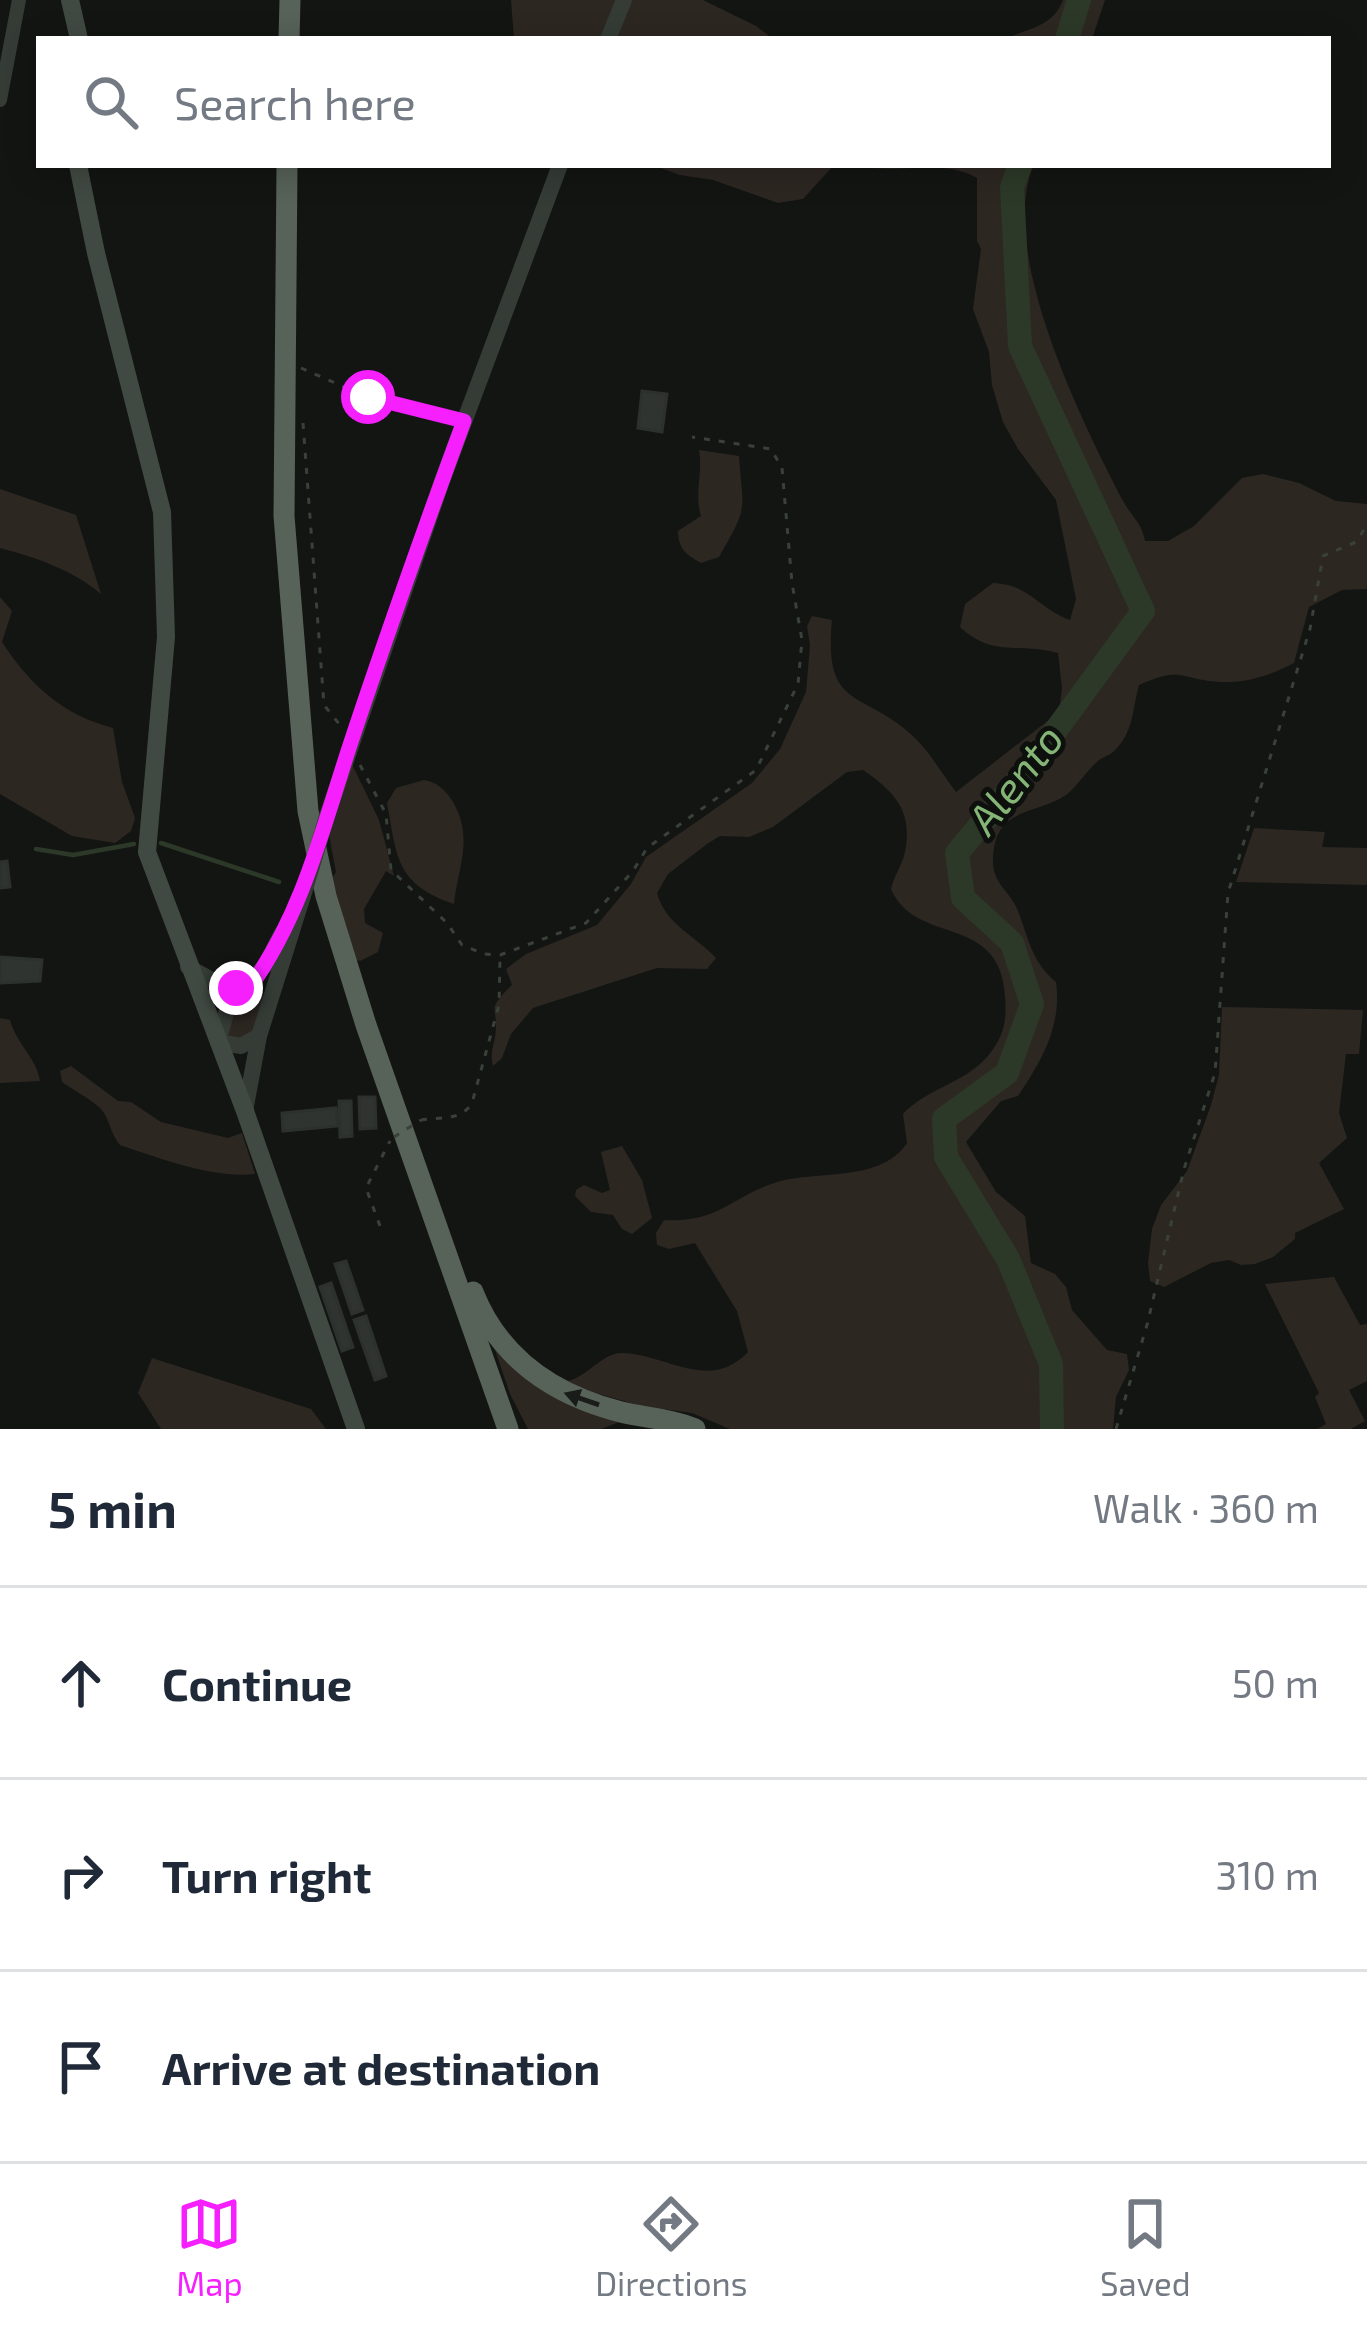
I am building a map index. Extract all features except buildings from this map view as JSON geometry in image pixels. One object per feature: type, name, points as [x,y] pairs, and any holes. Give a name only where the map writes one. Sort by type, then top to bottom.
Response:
[{"type":"highway","points":[[289,36],[290,0]]},
{"type":"highway","points":[[287,168],[284,516],[308,811],[339,939],[508,1429]]},
{"type":"highway","points":[[423,1186],[439,1204],[478,1305],[515,1357],[555,1389],[577,1399],[695,1429]]},
{"type":"highway","points":[[628,1429],[664,1429]]},
{"type":"main road","points":[[70,0],[78,36]]},
{"type":"main road","points":[[79,168],[162,512],[166,637],[147,852],[245,1111],[356,1429]]},
{"type":"street","points":[[0,100],[19,0]]},
{"type":"street","points":[[609,36],[624,0]]},
{"type":"street","points":[[245,1111],[259,1036],[327,816],[464,421],[559,168]]},
{"type":"street","points":[[259,1036],[242,1046],[218,1042],[226,1013],[266,964],[306,886]]},
{"type":"street","points":[[188,967],[224,987],[250,987]]},
{"type":"path","points":[[300,379],[299,367],[368,397],[464,421]]},
{"type":"path","points":[[303,414],[324,705],[352,741],[386,814],[392,870],[446,923],[462,946],[500,955],[586,923],[633,871],[646,848],[756,770],[798,683],[802,640],[782,468],[772,449],[692,437]]},
{"type":"path","points":[[1116,1429],[1147,1325],[1184,1168],[1215,1073],[1228,893],[1310,629],[1323,556],[1356,542],[1367,525]]},
{"type":"path","points":[[380,1226],[366,1188],[392,1139],[421,1120],[466,1112],[472,1103],[500,1005],[500,955]]},
{"type":"shaded area","points":[[511,0],[616,0],[604,36],[514,36]]},
{"type":"shaded area","points":[[632,0],[703,0],[769,36],[617,36]]},
{"type":"shaded area","points":[[1063,0],[1105,0],[1093,36],[1014,36],[1050,19]]},
{"type":"shaded area","points":[[660,168],[831,168],[803,199],[778,203],[713,180]]},
{"type":"shaded area","points":[[934,168],[1033,168],[1025,200],[1026,242],[1049,336],[1106,468],[1145,541],[1168,541],[1194,526],[1242,478],[1263,474],[1299,483],[1336,501],[1367,504],[1367,589],[1342,590],[1309,607],[1294,663],[1268,675],[1221,682],[1173,675],[1139,685],[1129,729],[1120,745],[1066,795],[1007,822],[995,845],[996,877],[1015,905],[1036,958],[1056,982],[1056,1013],[1042,1056],[1018,1096],[1001,1101],[966,1142],[996,1192],[1025,1216],[1031,1263],[1055,1274],[1066,1287],[1072,1310],[1107,1350],[1127,1354],[1129,1370],[1116,1397],[1113,1429],[730,1429],[692,1413],[641,1406],[558,1382],[577,1378],[615,1354],[641,1355],[704,1371],[734,1364],[748,1352],[737,1311],[695,1243],[669,1249],[657,1245],[656,1233],[664,1220],[699,1217],[777,1182],[865,1170],[895,1156],[907,1143],[903,1114],[977,1066],[997,1043],[1005,1013],[1000,970],[989,952],[973,941],[903,907],[891,889],[905,852],[904,814],[884,786],[863,770],[847,772],[773,827],[749,837],[720,836],[668,874],[657,893],[661,904],[716,958],[707,969],[657,968],[533,1008],[493,1066],[495,1005],[512,985],[506,969],[526,954],[597,925],[631,884],[646,857],[752,783],[780,749],[806,692],[807,626],[812,616],[832,620],[831,650],[841,686],[916,739],[956,792],[1059,712],[1058,653],[995,646],[960,627],[965,604],[993,583],[1025,592],[1070,620],[1076,599],[1056,500],[1003,422],[989,352],[973,309],[981,249],[977,178]]},
{"type":"shaded area","points":[[699,450],[739,456],[742,499],[740,517],[719,557],[701,563],[684,551],[678,531],[701,516]]},
{"type":"shaded area","points":[[0,489],[76,515],[101,594],[53,565],[0,548]]},
{"type":"shaded area","points":[[0,597],[12,611],[2,642],[24,672],[63,706],[113,728],[122,782],[135,818],[131,831],[115,843],[72,836],[0,794]]},
{"type":"shaded area","points":[[348,756],[379,820],[394,876],[386,871],[364,909],[365,923],[383,933],[378,952],[360,961],[351,958],[329,883],[336,872],[327,824]]},
{"type":"shaded area","points":[[424,780],[447,794],[463,828],[454,904],[410,877],[393,838],[387,803],[396,788]]},
{"type":"shaded area","points":[[1254,828],[1325,832],[1322,847],[1367,848],[1367,885],[1236,882]]},
{"type":"shaded area","points":[[261,991],[264,996],[253,1035],[228,1041],[224,1029],[248,994]]},
{"type":"shaded area","points":[[1222,1007],[1363,1010],[1359,1054],[1346,1054],[1339,1113],[1347,1138],[1319,1163],[1344,1209],[1295,1233],[1295,1239],[1273,1257],[1255,1264],[1211,1263],[1164,1287],[1150,1281],[1152,1229],[1161,1205],[1187,1171],[1211,1105],[1219,1075]]},
{"type":"shaded area","points":[[0,1018],[10,1020],[40,1081],[0,1083]]},
{"type":"shaded area","points":[[71,1066],[118,1101],[131,1102],[161,1122],[228,1138],[242,1133],[255,1174],[205,1170],[120,1145],[99,1107],[62,1082],[60,1071]]},
{"type":"shaded area","points":[[622,1146],[642,1180],[652,1218],[632,1234],[613,1215],[591,1212],[575,1196],[584,1185],[602,1193],[610,1190],[601,1152]]},
{"type":"shaded area","points":[[1334,1277],[1360,1325],[1367,1324],[1367,1381],[1349,1390],[1365,1421],[1351,1429],[1317,1429],[1326,1424],[1315,1397],[1319,1393],[1265,1284]]},
{"type":"shaded area","points":[[493,1344],[622,1421],[601,1429],[528,1429]]},
{"type":"shaded area","points":[[152,1358],[311,1409],[326,1429],[161,1429],[138,1393]]},
{"type":"waterway","name":"Alento","points":[[1068,36],[1079,0]]},
{"type":"waterway","name":"Alento","points":[[1019,168],[1012,187],[1020,346],[1143,611],[1029,767],[957,853],[963,898],[1012,943],[1032,1004],[1007,1073],[944,1119],[946,1157],[1008,1259],[1051,1364],[1052,1429]]},
{"type":"waterway","points":[[161,843],[279,882]]},
{"type":"waterway","points":[[36,849],[73,855],[134,844]]},
{"type":"route","points":[[236,988],[250,987],[266,964],[306,886],[464,421],[368,397]]}]
